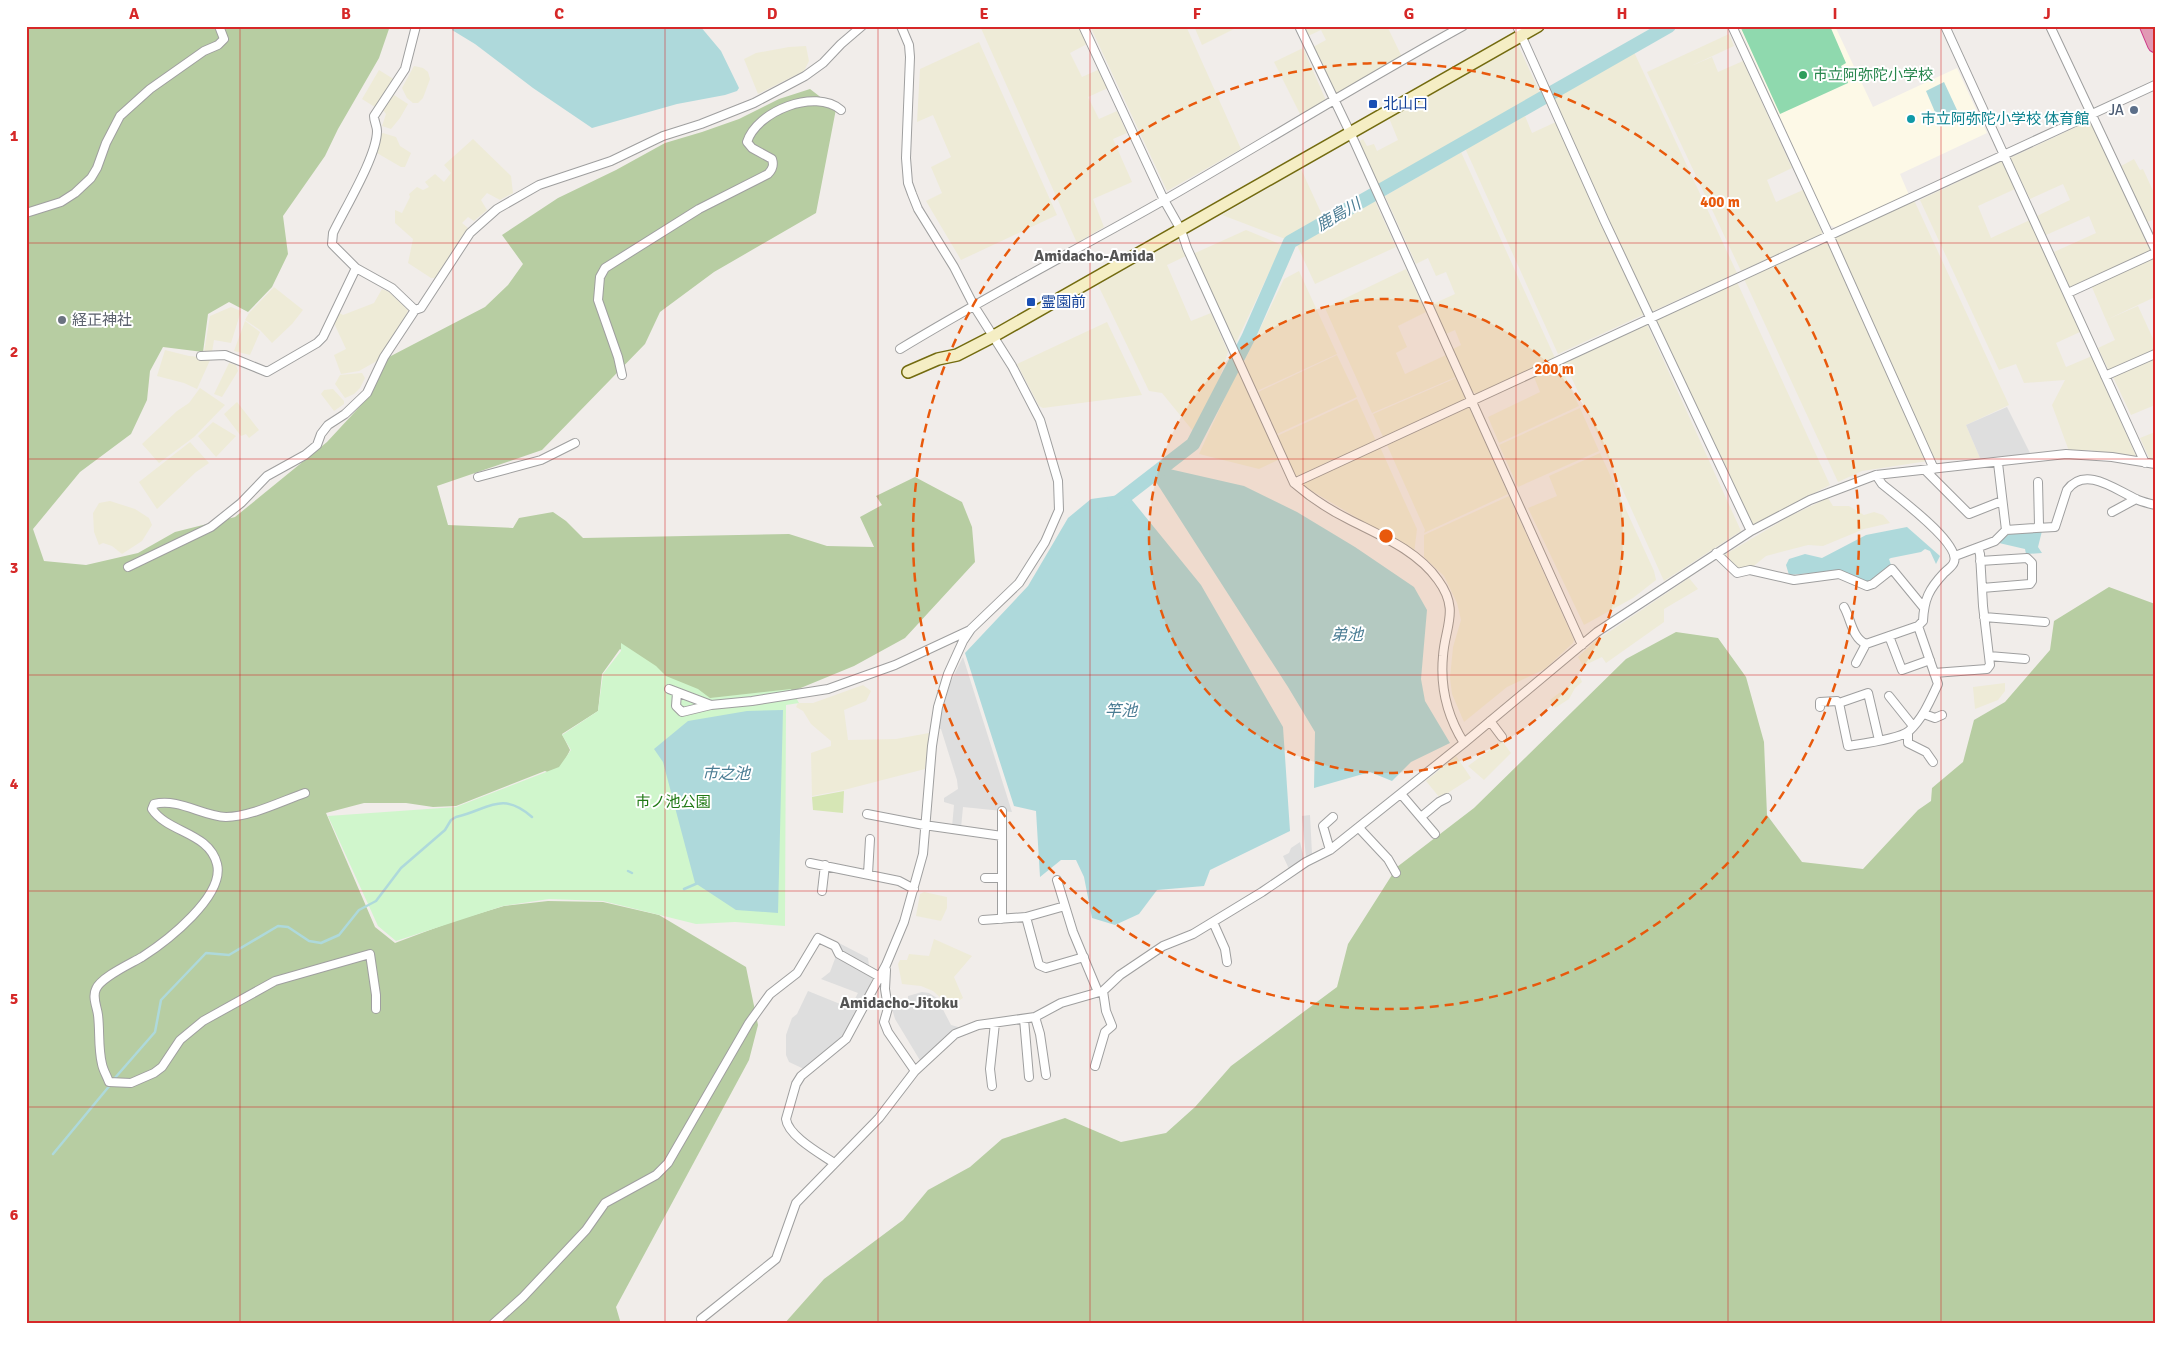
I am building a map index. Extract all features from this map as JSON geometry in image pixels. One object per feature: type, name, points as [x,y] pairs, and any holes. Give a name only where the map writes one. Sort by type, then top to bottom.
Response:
[{"type":"highway","points":[[2147,26],[2155,45]]},
{"type":"street","points":[[26,212],[61,202],[91,178],[120,116],[150,89],[204,51],[218,45],[224,39],[219,26]]},
{"type":"street","points":[[415,310],[392,288],[356,268],[332,244],[333,233],[370,159],[377,130],[374,116],[405,69],[416,26]]},
{"type":"street","points":[[128,567],[211,527],[241,503],[267,476],[305,455],[317,445],[321,434],[328,425],[345,414],[367,393],[384,357],[415,310],[421,308],[470,233],[487,216],[539,185],[611,161],[663,136],[701,124],[754,103],[806,76],[823,63],[862,26]]},
{"type":"street","points":[[834,1163],[802,1141],[787,1124],[786,1119],[796,1084],[801,1076],[846,1039],[886,965],[914,889],[923,854],[932,746],[938,707],[948,674],[963,641],[971,629],[1019,583],[1045,542],[1059,510],[1058,481],[1040,420],[1012,366],[992,337],[954,266],[918,209],[908,183],[906,158],[910,57],[909,45],[901,26]]},
{"type":"street","points":[[1083,26],[1164,200],[1181,230],[1187,248],[1294,483],[1310,496],[1346,518],[1394,542],[1425,566],[1438,579],[1448,599],[1450,611],[1450,625],[1443,654],[1442,679],[1445,703],[1464,743]]},
{"type":"street","points":[[1299,26],[1472,400],[1504,477],[1582,645]]},
{"type":"street","points":[[900,350],[974,306],[1164,200],[1335,101],[1398,62],[1463,26]]},
{"type":"street","points":[[908,372],[931,362],[957,355],[992,337],[1350,134],[1519,31],[1538,26]]},
{"type":"street","points":[[1732,26],[1829,235],[1934,469]]},
{"type":"street","points":[[1945,26],[2145,462]]},
{"type":"street","points":[[2050,26],[2155,251],[2068,293]]},
{"type":"street","points":[[1519,31],[1604,220],[1751,532]]},
{"type":"street","points":[[1294,483],[2155,86]]},
{"type":"street","points":[[622,375],[618,357],[598,300],[600,277],[605,268],[699,209],[768,174],[774,164],[772,159],[752,148],[747,142],[750,134],[768,116],[784,108],[818,101],[834,104],[841,110]]},
{"type":"street","points":[[201,356],[225,356],[267,372],[323,338],[356,268]]},
{"type":"street","points":[[2106,376],[2155,354]]},
{"type":"street","points":[[478,478],[541,460],[575,443]]},
{"type":"street","points":[[702,1319],[776,1259],[796,1203],[879,1118],[915,1071],[955,1034],[966,1028],[1035,1017],[1061,1003],[1101,991],[1120,975],[1163,946],[1193,934],[1262,892],[1306,862],[1330,850],[1619,617],[1661,592],[1716,553],[1751,532],[1810,500],[1876,475],[2066,454],[2112,457],[2155,464]]},
{"type":"street","points":[[1998,463],[2006,530]]},
{"type":"street","points":[[1925,470],[1969,514],[2002,501]]},
{"type":"street","points":[[1844,607],[1860,642],[1866,644],[1918,626],[1923,621],[1924,608],[1930,588],[1954,563],[1955,556],[1945,539],[1882,484],[1876,475]]},
{"type":"street","points":[[1955,556],[1995,541],[2006,530],[2055,527],[2067,490],[2071,485],[2083,480],[2106,483],[2136,499],[2155,506]]},
{"type":"street","points":[[2036,528],[2039,525],[2038,482]]},
{"type":"street","points":[[2112,512],[2136,499]]},
{"type":"street","points":[[1934,673],[1986,668],[1990,665],[1978,548]]},
{"type":"street","points":[[1716,553],[1736,573],[1750,570],[1794,580],[1839,574],[1867,586],[1873,584],[1892,569],[1924,608]]},
{"type":"street","points":[[1980,561],[2027,558],[2032,563],[2032,581],[2030,584],[1982,588]]},
{"type":"street","points":[[1984,617],[2039,623]]},
{"type":"street","points":[[1839,703],[1848,746],[1879,740],[1910,729],[1924,714],[1938,684],[1918,626]]},
{"type":"street","points":[[677,693],[676,706],[682,712],[711,705],[760,700],[828,689],[894,666],[971,629]]},
{"type":"street","points":[[1888,636],[1902,670],[1930,660]]},
{"type":"street","points":[[1856,663],[1866,644]]},
{"type":"street","points":[[1989,656],[2025,659]]},
{"type":"street","points":[[669,689],[711,705]]},
{"type":"street","points":[[1820,706],[1820,702],[1836,701],[1839,703],[1868,692],[1879,740]]},
{"type":"street","points":[[1889,696],[1910,729],[1908,743],[1926,752],[1933,762]]},
{"type":"street","points":[[1924,714],[1935,718],[1942,715]]},
{"type":"street","points":[[1490,721],[1502,737]]},
{"type":"street","points":[[305,792],[247,813],[225,817],[165,801],[154,804],[152,809],[157,816],[194,837],[210,850],[217,863],[218,877],[209,898],[195,914],[145,955],[104,980],[97,987],[94,995],[98,1015],[102,1065],[109,1082],[131,1083],[154,1073],[162,1067],[180,1040],[203,1021],[242,997],[275,980],[370,954],[376,995],[376,1009]]},
{"type":"street","points":[[1401,794],[1435,834]]},
{"type":"street","points":[[1421,817],[1447,798]]},
{"type":"street","points":[[1002,811],[1002,918]]},
{"type":"street","points":[[867,814],[924,825],[1002,836]]},
{"type":"street","points":[[1330,850],[1323,826],[1334,817]]},
{"type":"street","points":[[1359,828],[1388,859],[1396,873]]},
{"type":"street","points":[[868,874],[870,839]]},
{"type":"street","points":[[810,863],[899,881],[914,889]]},
{"type":"street","points":[[822,891],[825,865]]},
{"type":"street","points":[[985,878],[1002,878]]},
{"type":"street","points":[[1056,880],[1084,958],[1101,991],[1112,1026],[1105,1032],[1095,1066]]},
{"type":"street","points":[[983,920],[1026,917],[1065,906]]},
{"type":"street","points":[[1026,917],[1039,965],[1046,968],[1084,958]]},
{"type":"street","points":[[1213,922],[1225,949],[1227,962]]},
{"type":"street","points":[[493,1324],[523,1297],[586,1230],[605,1203],[656,1175],[668,1163],[749,1023],[770,994],[797,973],[818,938],[835,946],[839,954],[880,977]]},
{"type":"street","points":[[886,965],[885,989],[888,1008],[884,1022],[888,1032],[915,1071]]},
{"type":"street","points":[[1035,1017],[1040,1034],[1046,1075]]},
{"type":"street","points":[[1024,1019],[1029,1077]]},
{"type":"street","points":[[992,1086],[990,1069],[995,1022]]},
{"type":"shaded area","points":[[980,26],[1079,26],[1087,44],[1070,53],[1082,77],[1100,69],[1108,88],[1088,97],[1099,119],[1117,111],[1127,133],[1113,139],[1132,182],[1093,199],[1104,227],[1077,243]]},
{"type":"shaded area","points":[[1090,26],[1186,26],[1241,149],[1167,191]]},
{"type":"shaded area","points":[[1194,26],[1240,26],[1202,45]]},
{"type":"shaded area","points":[[1304,26],[1387,26],[1402,57],[1337,95],[1313,47],[1326,40],[1321,30],[1308,36]]},
{"type":"shaded area","name":"市立阿弥陀小学校","points":[[1739,26],[1835,26],[1873,107],[1957,68],[1987,133],[1900,174],[1909,195],[1836,228],[1828,224]]},
{"type":"shaded area","points":[[1729,34],[1734,46],[1691,66],[1712,57],[1718,72],[1743,61],[1792,168],[1767,180],[1776,202],[1803,190],[1822,232],[1822,235],[1741,271],[1647,72]]},
{"type":"shaded area","points":[[979,42],[1057,215],[961,260],[926,201],[942,193],[931,167],[951,157],[933,115],[917,122],[920,69]]},
{"type":"shaded area","points":[[1518,45],[1541,95],[1378,190],[1358,142],[1363,139],[1367,146],[1374,144],[1377,151],[1398,140],[1389,118]]},
{"type":"shaded area","points":[[806,46],[809,61],[804,71],[758,94],[744,59],[756,53]]},
{"type":"shaded area","points":[[1303,48],[1325,101],[1301,116],[1274,62]]},
{"type":"shaded area","points":[[1634,52],[1737,273],[1651,312],[1553,98]]},
{"type":"shaded area","points":[[414,66],[423,68],[428,72],[430,79],[423,98],[418,103],[413,103],[407,98],[402,88]]},
{"type":"shaded area","points":[[379,70],[395,80],[378,109],[362,99]]},
{"type":"shaded area","points":[[394,95],[408,104],[391,129],[382,126],[386,114],[383,110]]},
{"type":"shaded area","points":[[1525,116],[1532,133],[1558,121],[1645,314],[1558,354],[1465,148]]},
{"type":"shaded area","points":[[2089,121],[2093,121],[2151,252],[2071,290],[2054,252],[2096,233],[2089,216],[2046,235],[2037,216],[2070,200],[2063,184],[2030,199],[2010,158]]},
{"type":"shaded area","points":[[383,133],[396,137],[400,146],[411,153],[405,167],[401,167],[377,153],[380,135]]},
{"type":"shaded area","points":[[473,139],[511,176],[513,193],[500,200],[487,193],[481,200],[487,210],[474,221],[468,217],[462,223],[468,228],[435,278],[431,278],[408,263],[413,239],[395,223],[395,210],[402,213],[410,197],[409,194],[417,187],[423,190],[429,187],[425,182],[435,174],[444,182],[451,173],[444,165]]},
{"type":"shaded area","points":[[1461,152],[1555,358],[1476,394],[1472,391],[1453,349],[1461,345],[1455,330],[1446,334],[1433,304],[1455,294],[1446,272],[1436,276],[1428,258],[1416,264],[1385,196]]},
{"type":"shaded area","points":[[2134,159],[2140,170],[2143,169],[2155,195],[2155,219],[2147,222],[2121,166]]},
{"type":"shaded area","points":[[2002,161],[2015,189],[1978,206],[1991,238],[2030,220],[2080,332],[2056,343],[2066,367],[2092,356],[2136,456],[2134,457],[2088,450],[2069,451],[2052,405],[2065,380],[2024,383],[2016,364],[1999,370],[1920,200]]},
{"type":"shaded area","points":[[1301,169],[1324,219],[1288,240],[1222,215]]},
{"type":"shaded area","points":[[1374,199],[1396,247],[1315,284],[1296,243]]},
{"type":"shaded area","points":[[1914,200],[2009,405],[1966,425],[1980,458],[1939,460],[1933,458],[1832,238]]},
{"type":"shaded area","points":[[1246,230],[1282,245],[1234,347],[1193,254]]},
{"type":"shaded area","points":[[1177,240],[1186,256],[1167,265],[1191,321],[1211,313],[1228,352],[1219,380],[1193,431],[1162,393],[1149,391],[1098,285]]},
{"type":"shaded area","points":[[1827,241],[1928,461],[1862,471],[1838,482],[1744,279]]},
{"type":"shaded area","points":[[2153,256],[2155,261],[2155,297],[2106,320],[2091,285]]},
{"type":"shaded area","points":[[1406,269],[1420,299],[1337,335],[1325,308]]},
{"type":"shaded area","points":[[1299,271],[1337,354],[1257,391],[1244,362],[1284,279]]},
{"type":"shaded area","points":[[1737,282],[1830,485],[1752,525],[1654,320]]},
{"type":"shaded area","points":[[274,287],[303,310],[292,324],[272,343],[260,330],[245,320],[249,313]]},
{"type":"shaded area","points":[[382,289],[389,292],[408,310],[405,318],[385,353],[375,362],[359,371],[341,374],[334,355],[346,349],[333,321],[338,312],[343,315],[374,303]]},
{"type":"shaded area","points":[[1420,299],[1426,312],[1398,326],[1407,347],[1396,353],[1405,374],[1446,355],[1456,377],[1372,413],[1337,335]]},
{"type":"shaded area","points":[[2138,306],[2155,343],[2155,352],[2109,371],[2098,348],[2115,340],[2106,320]]},
{"type":"shaded area","points":[[231,307],[241,311],[231,343],[214,340],[212,352],[204,352],[210,316]]},
{"type":"shaded area","points":[[245,321],[260,332],[250,355],[234,351]]},
{"type":"shaded area","points":[[1107,322],[1142,395],[1043,408],[1039,406],[1017,364]]},
{"type":"shaded area","points":[[1647,324],[1741,531],[1664,581],[1564,361]]},
{"type":"shaded area","points":[[165,350],[189,356],[211,358],[197,389],[184,383],[157,376]]},
{"type":"shaded area","points":[[1337,355],[1357,397],[1277,434],[1258,392]]},
{"type":"shaded area","points":[[2155,358],[2155,405],[2131,415],[2113,377]]},
{"type":"shaded area","points":[[229,363],[236,365],[238,371],[222,397],[214,394]]},
{"type":"shaded area","points":[[1560,365],[1579,406],[1499,443],[1488,417],[1540,392],[1534,377]]},
{"type":"shaded area","points":[[1238,369],[1278,460],[1259,469],[1199,454]]},
{"type":"shaded area","points":[[362,373],[365,378],[360,388],[354,394],[345,398],[335,384],[340,375]]},
{"type":"shaded area","points":[[1456,378],[1466,399],[1383,437],[1373,414]]},
{"type":"shaded area","points":[[200,388],[225,405],[194,437],[159,463],[142,444],[177,411],[189,403]]},
{"type":"shaded area","points":[[333,389],[344,401],[344,404],[334,411],[321,394],[324,390]]},
{"type":"shaded area","points":[[1357,399],[1376,441],[1295,477],[1277,436]]},
{"type":"shaded area","points":[[237,402],[259,430],[249,438],[246,434],[241,436],[224,414]]},
{"type":"shaded area","points":[[1470,407],[1508,494],[1424,533],[1425,530],[1387,445]]},
{"type":"shaded area","points":[[2007,407],[2030,453],[2020,456],[1980,458],[1966,425]]},
{"type":"shaded area","points":[[1580,408],[1599,451],[1518,487],[1499,445]]},
{"type":"shaded area","points":[[213,422],[236,436],[216,457],[198,436]]},
{"type":"shaded area","points":[[2155,432],[2155,460],[2150,460],[2140,438]]},
{"type":"shaded area","points":[[190,442],[209,463],[196,472],[157,509],[139,482]]},
{"type":"shaded area","points":[[1380,447],[1417,529],[1414,554],[1401,544],[1300,484]]},
{"type":"shaded area","points":[[1600,453],[1654,571],[1656,580],[1633,598],[1584,625],[1528,508],[1557,496],[1549,476]]},
{"type":"shaded area","points":[[1509,496],[1574,640],[1545,669],[1507,687],[1464,722],[1452,694],[1450,678],[1453,647],[1461,620],[1457,603],[1444,576],[1424,557],[1424,535]]},
{"type":"shaded area","points":[[1828,498],[1833,506],[1849,506],[1864,515],[1874,512],[1883,515],[1890,523],[1864,529],[1823,546],[1808,545],[1766,556],[1751,568],[1738,569],[1724,555],[1790,516]]},
{"type":"shaded area","points":[[110,501],[135,509],[149,518],[152,525],[142,541],[122,554],[112,546],[103,543],[99,545],[94,532],[93,513],[99,503]]},
{"type":"shaded area","points":[[1689,578],[1698,589],[1664,609],[1664,622],[1606,663],[1602,657],[1583,666],[1578,657],[1594,642]]},
{"type":"shaded area","points":[[963,657],[1012,812],[963,807],[961,828],[952,827],[954,805],[944,802],[944,798],[958,789],[941,729],[938,728],[950,683]]},
{"type":"shaded area","points":[[1580,677],[1582,682],[1575,688],[1569,699],[1555,708],[1550,700]]},
{"type":"shaded area","points":[[2005,683],[2005,691],[1998,700],[1975,709],[1973,687]]},
{"type":"shaded area","points":[[863,685],[871,691],[866,701],[844,710],[848,740],[831,746],[831,741],[811,724],[803,711],[796,707],[798,703],[813,703]]},
{"type":"shaded area","points":[[929,733],[925,769],[844,790],[812,796],[811,753],[848,740],[896,739]]},
{"type":"shaded area","points":[[1502,741],[1511,753],[1484,780],[1468,766]]},
{"type":"shaded area","points":[[1456,756],[1471,778],[1440,798],[1426,781]]},
{"type":"shaded area","points":[[1310,815],[1312,854],[1306,858],[1302,816]]},
{"type":"shaded area","points":[[1300,842],[1304,859],[1289,869],[1283,856]]},
{"type":"shaded area","points":[[924,892],[947,897],[947,908],[941,921],[916,916],[920,894]]},
{"type":"shaded area","points":[[934,939],[972,956],[954,977],[963,998],[947,1008],[942,999],[933,991],[921,986],[902,984],[898,964],[900,960],[907,960],[909,954],[929,956]]},
{"type":"shaded area","points":[[837,942],[868,958],[869,966],[876,970],[858,1013],[843,1040],[804,1069],[789,1062],[786,1055],[786,1035],[792,1018],[797,1014],[808,991],[850,1008],[858,993],[821,979],[830,972],[836,956],[833,949]]},
{"type":"shaded area","points":[[922,992],[929,993],[937,998],[951,1025],[962,1028],[921,1062],[895,1019],[891,1005],[908,1000],[908,996]]},
{"type":"green space","points":[[26,26],[390,26],[379,58],[338,129],[325,156],[283,216],[288,254],[272,287],[248,312],[229,302],[208,314],[203,352],[163,347],[150,371],[147,400],[131,434],[80,472],[33,529],[44,561],[86,565],[138,553],[175,532],[235,517],[327,442],[364,402],[389,357],[485,307],[508,285],[523,264],[502,235],[558,198],[616,170],[665,143],[739,119],[779,99],[810,89],[836,109],[816,213],[714,272],[660,312],[645,344],[542,450],[437,486],[448,525],[513,528],[519,518],[553,512],[566,521],[583,538],[789,534],[827,546],[874,547],[860,517],[882,505],[876,496],[915,477],[962,502],[972,527],[975,562],[905,638],[854,666],[774,699],[711,701],[676,686],[620,649],[602,674],[598,711],[562,734],[570,750],[560,770],[550,773],[545,771],[456,806],[433,807],[406,803],[364,803],[326,813],[375,927],[395,943],[454,921],[504,906],[548,901],[603,902],[659,915],[746,967],[758,1025],[749,1060],[616,1307],[621,1324],[26,1324]]},
{"type":"green space","name":"市立阿弥陀小学校","points":[[1740,26],[1830,26],[1846,63],[1841,66],[1848,83],[1780,114]]},
{"type":"green space","points":[[2109,587],[2155,604],[2155,1324],[784,1324],[824,1279],[903,1220],[928,1190],[970,1167],[1002,1139],[1065,1118],[1121,1142],[1166,1133],[1195,1107],[1231,1066],[1337,987],[1348,944],[1397,867],[1474,808],[1626,659],[1676,632],[1718,638],[1746,677],[1764,742],[1767,815],[1802,862],[1863,869],[1918,810],[1931,801],[1932,788],[1963,762],[1974,720],[2005,702],[2050,650],[2054,621]]},
{"type":"green space","name":"市ノ池公園","points":[[621,643],[656,666],[666,676],[698,689],[710,698],[791,689],[799,703],[786,705],[785,926],[735,922],[696,924],[603,901],[549,899],[503,906],[396,941],[378,926],[328,816],[456,807],[559,767],[571,750],[562,735],[598,711],[603,674],[621,651]]},
{"type":"green space","points":[[844,791],[843,813],[813,810],[812,797]]},
{"type":"water","points":[[452,26],[700,26],[721,51],[739,88],[737,91],[725,95],[677,104],[592,128],[533,88],[475,44],[452,30]]},
{"type":"water","points":[[1944,82],[1957,110],[1938,119],[1926,91]]},
{"type":"water","name":"弟池","points":[[1165,468],[1244,486],[1297,512],[1355,547],[1414,587],[1427,610],[1421,679],[1425,701],[1450,743],[1411,762],[1392,781],[1370,772],[1314,788],[1315,732],[1156,482],[1155,477]]},
{"type":"water","name":"竿池","points":[[1127,494],[1201,585],[1283,727],[1290,831],[1210,870],[1204,886],[1157,890],[1139,914],[1115,925],[1092,918],[1084,877],[1076,860],[1061,860],[1040,877],[1036,811],[1014,806],[965,653],[1028,586],[1068,518],[1091,499]]},
{"type":"water","points":[[1907,527],[1940,556],[1936,564],[1930,551],[1925,549],[1921,552],[1889,559],[1891,565],[1869,583],[1835,571],[1789,575],[1786,565],[1789,559],[1805,554],[1822,558],[1866,535]]},
{"type":"water","points":[[2042,531],[2038,547],[2042,553],[2026,554],[2025,549],[1999,543],[2003,538],[2013,533]]},
{"type":"water","name":"市之池","points":[[783,710],[778,913],[736,910],[695,883],[663,762],[654,749],[688,721],[747,711]]},
{"type":"waterway","name":"鹿島川","points":[[1114,505],[1193,444],[1248,338],[1290,242],[1669,26]]},
{"type":"waterway","points":[[114,1079],[155,1032],[161,1000],[206,953],[229,955],[278,926],[288,927],[309,941],[321,943],[339,935],[359,910],[376,901],[401,868],[445,830],[451,820],[456,817],[494,804],[503,803],[521,809],[532,817]]},
{"type":"waterway","points":[[628,871],[632,873]]},
{"type":"waterway","points":[[684,889],[698,883]]},
{"type":"waterway","points":[[53,1154],[111,1084]]},
{"type":"place","name":"市立阿弥陀小学校","points":[[1803,75]]},
{"type":"place","name":"北山口","points":[[1373,104]]},
{"type":"place","name":"JA","points":[[2134,110]]},
{"type":"place","name":"市立阿弥陀小学校 体育館","points":[[1911,119]]},
{"type":"place","name":"霊園前","points":[[1031,302]]},
{"type":"place","name":"経正神社","points":[[62,320]]},
{"type":"district","name":"Amidacho-Amida","points":[[1094,255]]},
{"type":"district","name":"Amidacho-Jitoku","points":[[899,1002]]}]
